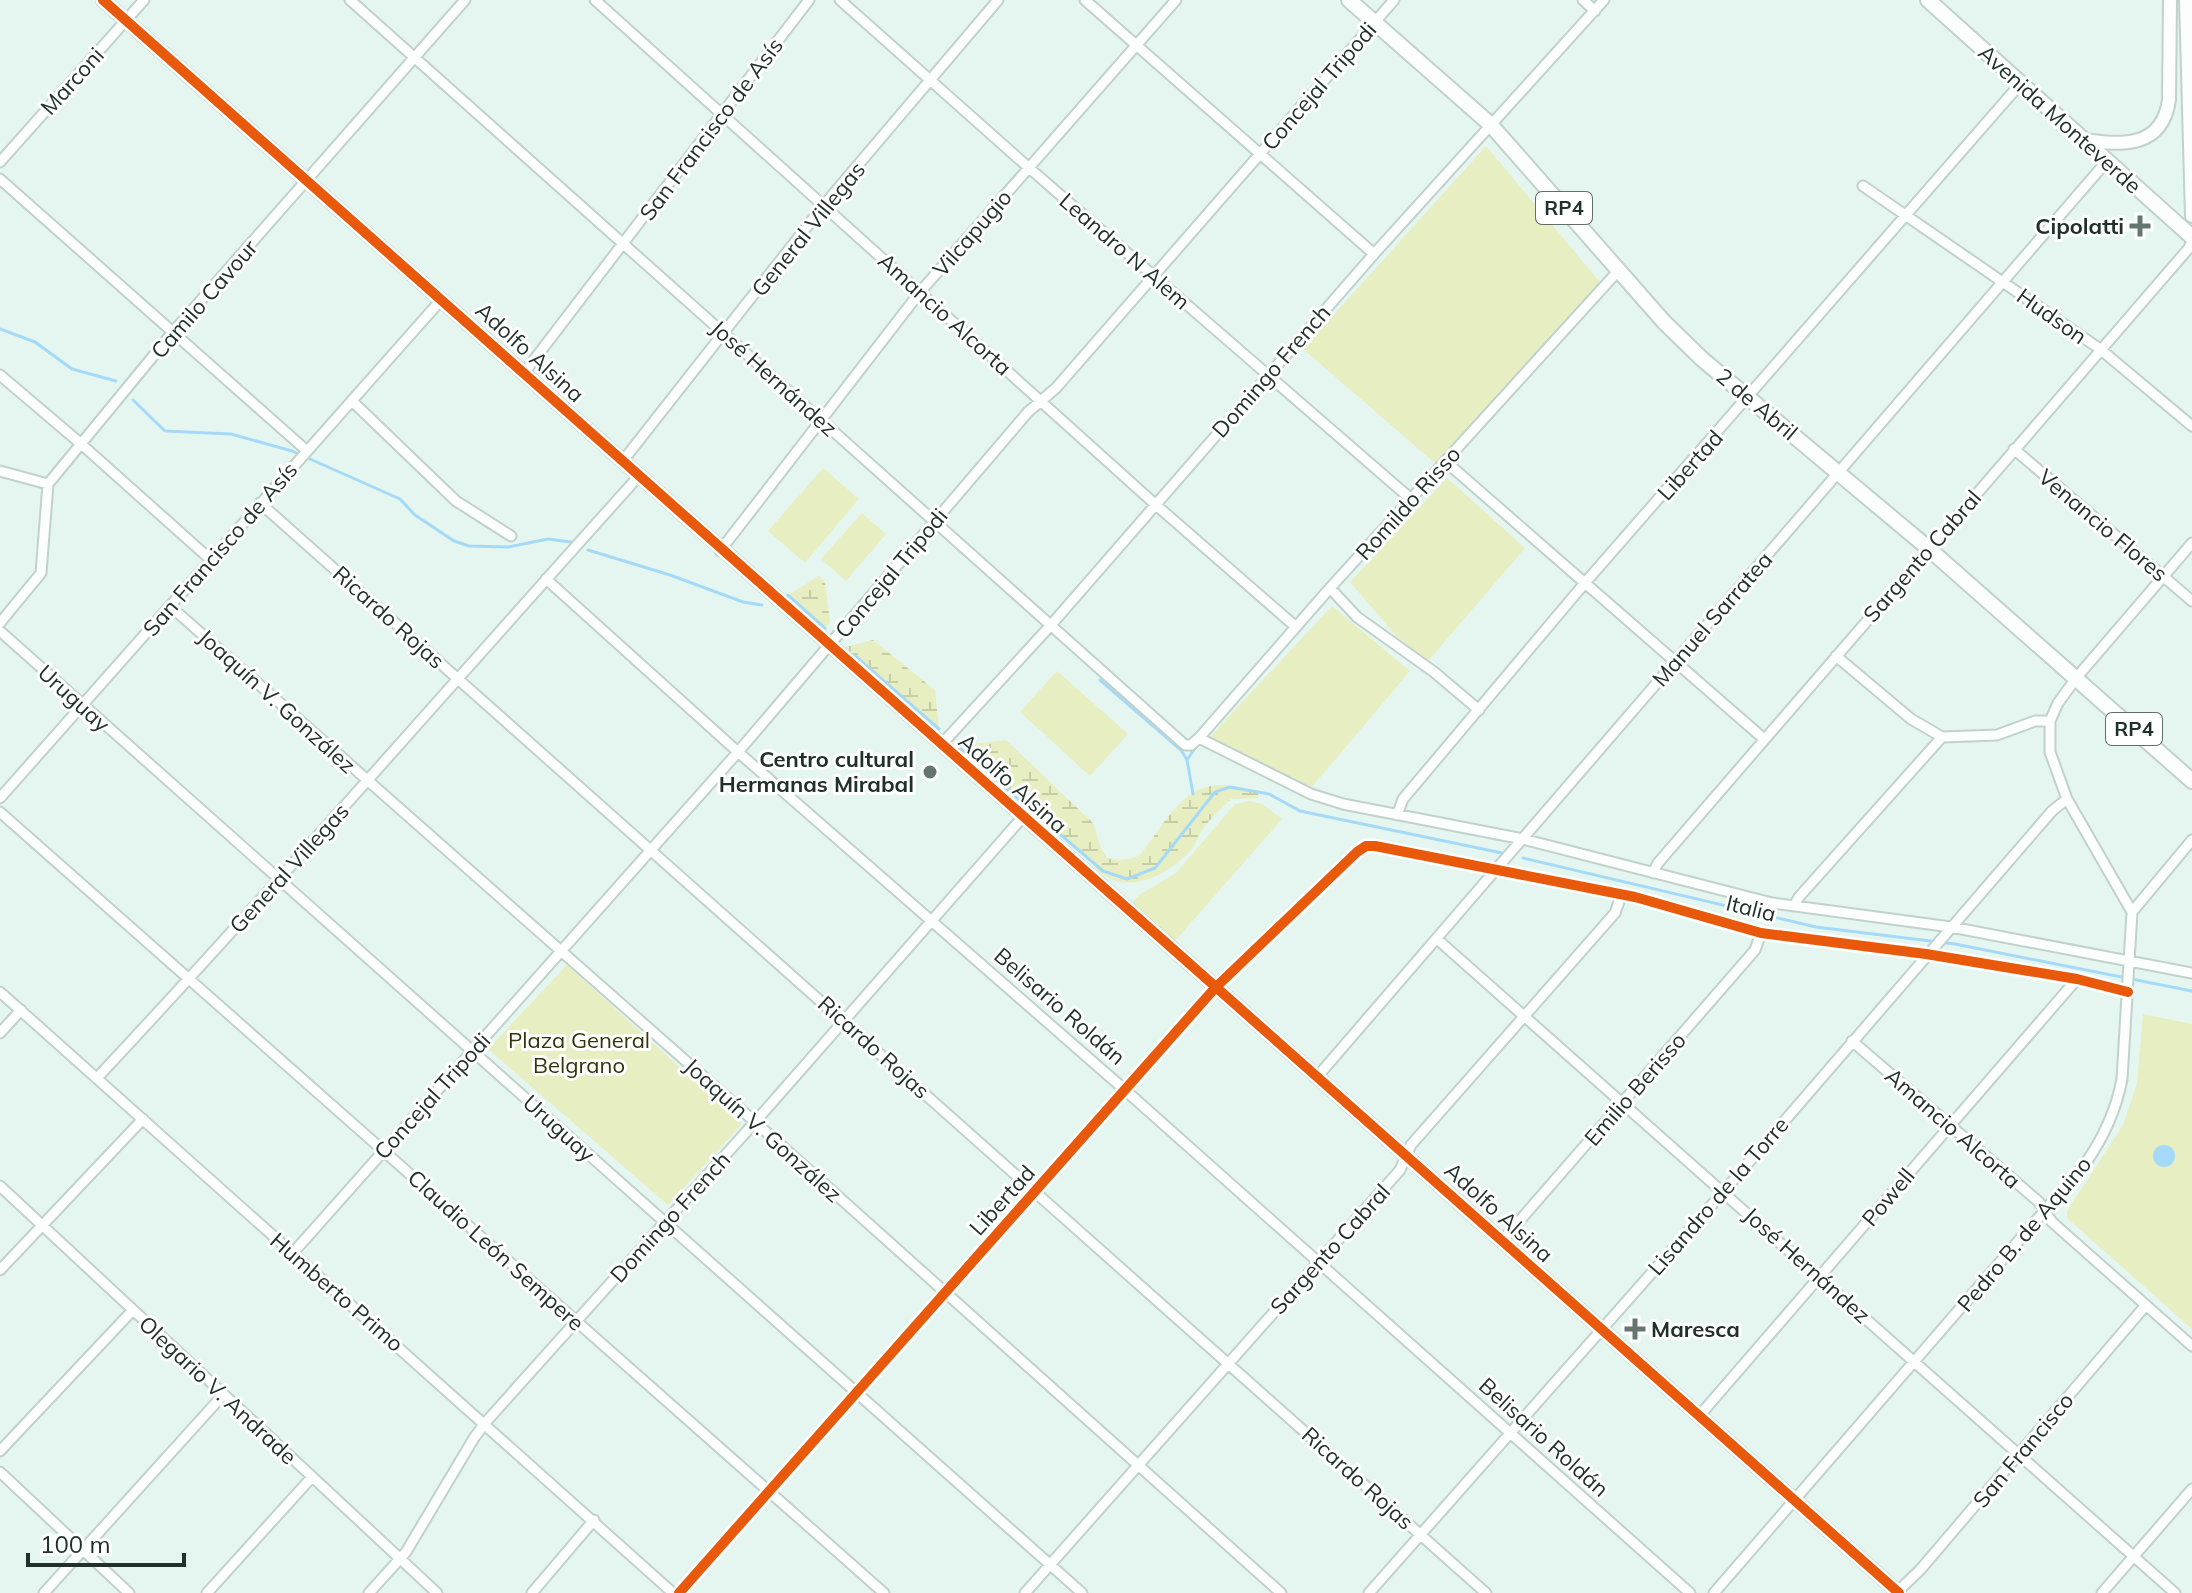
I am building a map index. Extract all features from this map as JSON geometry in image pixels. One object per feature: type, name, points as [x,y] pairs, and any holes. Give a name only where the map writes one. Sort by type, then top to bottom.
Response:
[{"type":"main road","name":"2 de Abril","points":[[1349,0],[1490,124],[1664,322],[1702,359],[1928,548],[2192,781]]},
{"type":"main road","name":"Avenida Monteverde","points":[[1928,0],[2192,239]]},
{"type":"street","name":"Adolfo Alsina","points":[[103,0],[1021,819],[1898,1592]]},
{"type":"street","name":"Marconi","points":[[0,162],[144,0]]},
{"type":"street","name":"José Hernández","points":[[350,0],[1179,741],[1191,745],[1199,738]]},
{"type":"street","name":"Camilo Cavour","points":[[48,484],[173,332],[465,0]]},
{"type":"street","name":"Amancio Alcorta","points":[[595,0],[1156,505],[1296,627]]},
{"type":"street","name":"San Francisco de Asís","points":[[524,373],[809,0]]},
{"type":"street","name":"Leandro N Alem","points":[[840,0],[1411,499]]},
{"type":"street","name":"General Villegas","points":[[622,462],[824,205],[998,0]]},
{"type":"street","points":[[1085,0],[1374,254]]},
{"type":"street","name":"Vilcapugio","points":[[720,551],[920,292],[1176,0]]},
{"type":"street","name":"Concejal Tripodi","points":[[292,1254],[738,752],[1028,412],[1056,388],[1394,0]]},
{"type":"street","points":[[1583,0],[1595,11]]},
{"type":"street","name":"Domingo French","points":[[941,745],[1051,625],[1374,254],[1604,0]]},
{"type":"street","points":[[2083,140],[2116,144],[2134,142],[2162,125],[2169,100],[2170,0]]},
{"type":"street","points":[[2186,0],[2192,216]]},
{"type":"street","name":"Libertad","points":[[1397,815],[1403,799],[1584,584],[2021,83]]},
{"type":"street","name":"Manuel Sarratea","points":[[1317,1077],[2107,161]]},
{"type":"street","points":[[0,179],[173,332],[303,454]]},
{"type":"street","name":"Hudson","points":[[1863,186],[2100,349],[2192,426]]},
{"type":"street","name":"Sargento Cabral","points":[[1653,873],[1658,863],[1764,739],[2189,248],[2192,239]]},
{"type":"street","name":"Romildo Risso","points":[[1199,738],[1330,588],[1619,270]]},
{"type":"street","name":"San Francisco de Asís","points":[[0,798],[441,300]]},
{"type":"street","points":[[0,375],[211,560]]},
{"type":"street","points":[[352,401],[456,501],[511,536]]},
{"type":"street","name":"Venancio Flores","points":[[2014,449],[2192,601]]},
{"type":"street","points":[[1445,461],[1764,739]]},
{"type":"street","points":[[0,471],[48,484],[41,573],[0,623]]},
{"type":"street","name":"General Villegas","points":[[97,1078],[279,881],[457,677],[638,477]]},
{"type":"street","name":"Ricardo Rojas","points":[[260,503],[1486,1593]]},
{"type":"street","points":[[2192,543],[2077,677],[2058,703],[2050,721],[2050,752],[2067,799],[2132,912],[2192,840]]},
{"type":"street","name":"Belisario Roldán","points":[[546,579],[1690,1593]]},
{"type":"street","points":[[1330,588],[1357,617],[1434,672],[1479,710]]},
{"type":"street","name":"Joaquín V. González","points":[[170,606],[755,1122],[1281,1593]]},
{"type":"street","name":"Uruguay","points":[[0,631],[1082,1593]]},
{"type":"street","points":[[1836,656],[1911,719],[1942,737],[1997,735],[2035,721],[2050,721]]},
{"type":"street","points":[[1794,906],[1942,737]]},
{"type":"street","name":"Italia","points":[[1199,738],[1327,800],[1794,906],[2192,973]]},
{"type":"street","name":"Lisandro de la Torre","points":[[1369,1593],[1724,1191],[2052,811],[2067,799]]},
{"type":"street","name":"Claudio León Sempere","points":[[0,812],[884,1593]]},
{"type":"street","name":"Domingo French","points":[[369,1593],[400,1560],[485,1423],[1021,819]]},
{"type":"street","name":"Libertad","points":[[676,1593],[859,1393],[1215,988],[1366,846]]},
{"type":"street","name":"Italia","points":[[1366,846],[1635,897],[1761,933],[1930,951],[2129,988]]},
{"type":"street","name":"Sargento Cabral","points":[[1025,1593],[1400,1170],[1411,1145],[1615,913],[1621,896]]},
{"type":"street","name":"Pedro B. de Aquino","points":[[1714,1593],[1916,1363],[2091,1156],[2117,1106],[2125,1050],[2132,912]]},
{"type":"street","name":"Emilio Berisso","points":[[1502,1241],[1755,950],[1761,933]]},
{"type":"street","name":"José Hernández","points":[[1437,939],[2175,1593]]},
{"type":"street","name":"Powell","points":[[1700,1415],[2077,979]]},
{"type":"street","name":"Humberto Primo","points":[[0,992],[676,1593]]},
{"type":"street","points":[[0,1033],[21,1010]]},
{"type":"street","name":"Amancio Alcorta","points":[[1852,1041],[2039,1202],[2052,1222],[2192,1346]]},
{"type":"street","points":[[0,1270],[143,1119]]},
{"type":"street","name":"Olegario V. Andrade","points":[[0,1186],[437,1593]]},
{"type":"street","name":"San Francisco","points":[[1898,1592],[2146,1305]]},
{"type":"street","points":[[0,1451],[132,1311]]},
{"type":"street","points":[[44,1593],[223,1395]]},
{"type":"street","points":[[0,1472],[129,1593]]},
{"type":"street","points":[[207,1593],[312,1477]]},
{"type":"street","points":[[2102,1593],[2192,1489]]},
{"type":"street","points":[[532,1593],[594,1520]]},
{"type":"green space","points":[[1486,146],[1600,282],[1436,464],[1303,349]]},
{"type":"green space","points":[[823,468],[859,499],[805,563],[768,531]]},
{"type":"green space","points":[[1447,478],[1525,548],[1428,661],[1398,638],[1350,582]]},
{"type":"green space","points":[[862,513],[886,534],[846,581],[821,559]]},
{"type":"green space","points":[[819,576],[825,582],[830,622],[825,628],[788,595]]},
{"type":"green space","points":[[1332,606],[1410,671],[1312,787],[1226,751],[1217,741],[1208,739]]},
{"type":"green space","points":[[873,640],[935,690],[939,729],[845,647]]},
{"type":"green space","points":[[1057,671],[1128,734],[1090,776],[1020,712]]},
{"type":"green space","points":[[1006,740],[1093,823],[1107,858],[1124,860],[1140,855],[1184,799],[1208,786],[1227,785],[1259,792],[1258,798],[1231,799],[1208,823],[1190,851],[1167,870],[1142,881],[1117,881],[1094,867],[1094,863],[957,746]]},
{"type":"green space","points":[[1250,801],[1262,804],[1282,819],[1174,942],[1131,904],[1139,895],[1176,873],[1235,804]]},
{"type":"green space","name":"Plaza General Belgrano","points":[[567,965],[742,1124],[668,1205],[488,1049]]},
{"type":"green space","points":[[2143,1014],[2192,1024],[2192,1329],[2067,1218],[2067,1211],[2123,1125],[2137,1084]]},
{"type":"water","points":[[2164,1145],[2175,1156],[2164,1167],[2153,1156]]},
{"type":"waterway","points":[[0,329],[35,342],[72,369],[116,381]]},
{"type":"waterway","points":[[133,400],[165,431],[231,434],[292,451],[400,499],[415,515],[454,541],[469,546],[508,547],[548,539],[571,542]]},
{"type":"waterway","points":[[588,550],[743,602],[762,605]]},
{"type":"waterway","points":[[785,597],[788,595],[825,628]]},
{"type":"waterway","points":[[854,655],[939,729]]},
{"type":"waterway","points":[[1100,680],[1181,750],[1187,760]]},
{"type":"waterway","points":[[957,746],[1103,871],[1127,879],[1155,868],[1215,792],[1230,787],[1269,794],[1300,811],[1502,853]]},
{"type":"waterway","points":[[1193,794],[1187,760],[1195,748]]},
{"type":"waterway","points":[[1523,858],[1816,927],[1955,944],[2192,991]]},
{"type":"cycle path","points":[[103,0],[1899,1593]]},
{"type":"cycle path","points":[[679,1593],[1215,988],[1366,846],[1635,897],[1761,933],[1926,954],[2077,979],[2128,992]]},
{"type":"place","name":"Cipolatti","points":[[2140,226]]},
{"type":"place","name":"Centro cultural Hermanas Mirabal","points":[[930,772]]},
{"type":"place","name":"Maresca","points":[[1635,1329]]}]
